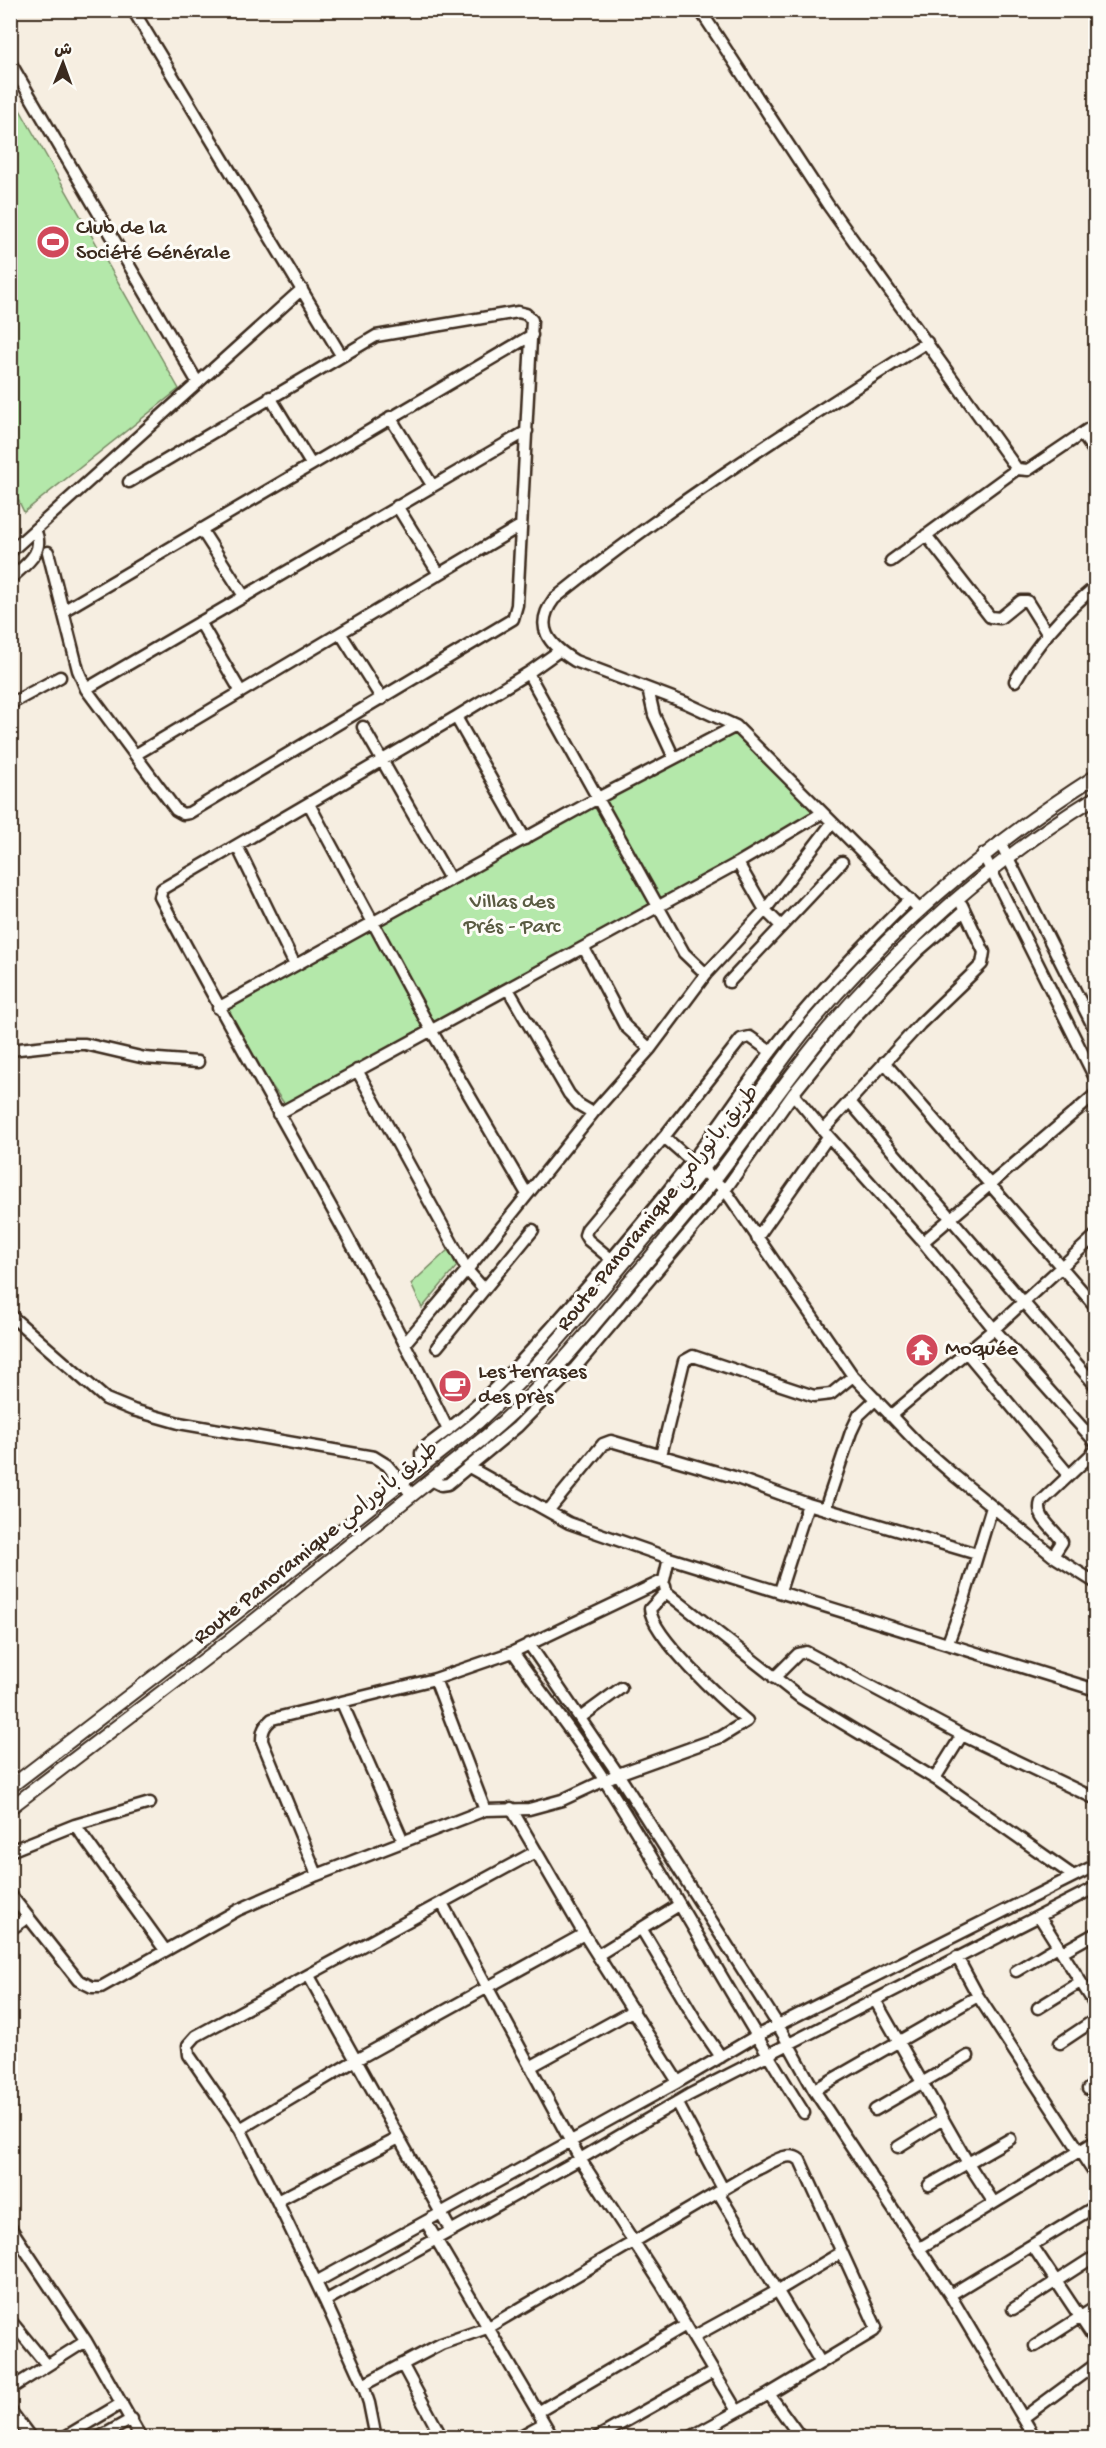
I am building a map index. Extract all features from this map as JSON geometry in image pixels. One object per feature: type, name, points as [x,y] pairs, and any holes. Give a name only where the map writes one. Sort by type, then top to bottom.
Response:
[{"type":"street","points":[[133,10],[341,355]]},
{"type":"street","points":[[700,10],[828,205],[1017,469]]},
{"type":"street","points":[[10,62],[198,383]]},
{"type":"street","points":[[10,552],[302,289]]},
{"type":"street","points":[[48,552],[78,670],[86,689],[176,810],[186,814],[513,619],[517,605],[533,324],[530,317],[518,312],[384,333],[341,355],[129,482]]},
{"type":"street","points":[[63,611],[532,335]]},
{"type":"street","points":[[919,909],[736,726],[687,703],[575,661],[551,643],[544,624],[544,615],[554,599],[664,514],[740,461],[927,342]]},
{"type":"street","points":[[270,397],[311,464]]},
{"type":"street","points":[[390,417],[432,485]]},
{"type":"street","points":[[891,561],[1017,469],[1028,470],[1095,424]]},
{"type":"street","points":[[86,689],[527,431]]},
{"type":"street","points":[[1082,434],[1095,454]]},
{"type":"street","points":[[397,506],[439,574]]},
{"type":"street","points":[[135,755],[520,526]]},
{"type":"street","points":[[201,529],[244,596]]},
{"type":"street","points":[[10,579],[37,552],[39,542],[35,530]]},
{"type":"street","points":[[926,535],[990,617],[1000,618],[1025,600],[1029,602],[1047,633]]},
{"type":"street","points":[[1015,681],[1047,633],[1095,586]]},
{"type":"street","points":[[200,622],[241,692]]},
{"type":"street","points":[[341,634],[382,699]]},
{"type":"street","points":[[448,1430],[406,1342],[218,1008],[160,897],[162,889],[456,717],[559,651]]},
{"type":"street","points":[[528,673],[684,953],[706,974]]},
{"type":"street","points":[[10,704],[60,677]]},
{"type":"street","points":[[648,689],[654,715],[674,758]]},
{"type":"street","points":[[456,717],[525,839]]},
{"type":"street","points":[[218,1008],[598,798],[736,726]]},
{"type":"street","points":[[363,727],[450,879]]},
{"type":"street","name":"Route Panoramique طريق بانورامي","points":[[10,1787],[478,1422],[525,1378],[702,1170],[766,1080],[852,977],[919,909],[983,854],[1095,776]]},
{"type":"street","name":"Route Panoramique طريق بانورامي","points":[[10,1808],[230,1641],[506,1419],[545,1382],[714,1180],[828,1029],[900,950],[991,869],[1095,797]]},
{"type":"street","points":[[309,804],[431,1030],[527,1194]]},
{"type":"street","points":[[278,1114],[738,863],[822,813]]},
{"type":"street","points":[[808,821],[822,836]]},
{"type":"street","points":[[406,1342],[593,1113],[650,1049],[706,974],[765,910],[832,823]]},
{"type":"street","points":[[1000,842],[1095,1032]]},
{"type":"street","points":[[237,846],[295,965]]},
{"type":"street","points":[[983,854],[1095,1080]]},
{"type":"street","points":[[729,982],[842,862]]},
{"type":"street","points":[[738,863],[765,910],[781,926]]},
{"type":"street","points":[[757,1238],[849,1101],[884,1062],[982,963],[984,952],[958,897]]},
{"type":"street","points":[[422,1466],[423,1450],[501,1384],[611,1259],[692,1161],[771,1052],[855,955],[910,899]]},
{"type":"street","points":[[431,1480],[446,1485],[517,1427],[557,1389],[725,1190],[793,1094],[875,995],[918,951],[964,910]]},
{"type":"street","points":[[584,948],[625,1026],[650,1049]]},
{"type":"street","points":[[508,989],[569,1094],[578,1104],[593,1113]]},
{"type":"street","points":[[611,1259],[588,1240],[585,1232],[664,1137],[741,1038],[750,1037],[771,1052]]},
{"type":"street","points":[[10,1050],[85,1044],[145,1058],[198,1062]]},
{"type":"street","points":[[884,1062],[1095,1307]]},
{"type":"street","points":[[357,1070],[467,1270],[484,1289]]},
{"type":"street","points":[[793,1094],[825,1134],[923,1242],[994,1329],[1095,1443]]},
{"type":"street","points":[[923,1242],[1095,1094]]},
{"type":"street","points":[[849,1101],[1095,1386]]},
{"type":"street","points":[[664,1137],[725,1190],[853,1376],[890,1416],[919,1445],[992,1507],[1053,1556],[1095,1583]]},
{"type":"street","points":[[437,1347],[532,1230]]},
{"type":"street","points":[[890,1416],[994,1329],[1095,1235]]},
{"type":"street","points":[[10,1315],[106,1399],[154,1417],[179,1423],[374,1457],[387,1465],[412,1495]]},
{"type":"street","points":[[966,1352],[1069,1475]]},
{"type":"street","points":[[661,1455],[684,1360],[688,1357],[693,1356],[814,1396],[831,1394],[853,1376]]},
{"type":"street","points":[[825,1509],[850,1432],[859,1415],[876,1399]]},
{"type":"street","points":[[548,1511],[607,1442],[615,1442],[734,1477],[808,1504],[977,1554]]},
{"type":"street","points":[[1053,1556],[1062,1545],[1061,1539],[1041,1516],[1039,1508],[1041,1502],[1095,1450]]},
{"type":"street","points":[[469,1467],[569,1523],[669,1558],[1095,1690]]},
{"type":"street","points":[[780,1591],[808,1504]]},
{"type":"street","points":[[948,1643],[992,1507]]},
{"type":"street","points":[[669,1558],[664,1580],[666,1592],[774,1678],[801,1698],[937,1780],[1072,1875]]},
{"type":"street","points":[[317,1875],[264,1749],[262,1733],[265,1725],[272,1719],[435,1680],[513,1652],[664,1580]]},
{"type":"street","points":[[10,1894],[78,1980],[92,1987],[107,1985],[238,1910],[317,1875],[485,1810],[529,1809],[543,1806],[618,1774],[721,1737],[747,1721],[721,1699],[676,1653],[657,1627],[651,1617],[650,1609],[666,1592]]},
{"type":"street","points":[[529,1644],[618,1774],[778,2025],[814,2090],[950,2295],[1035,2438]]},
{"type":"street","points":[[513,1652],[604,1780],[804,2113]]},
{"type":"street","points":[[774,1678],[798,1654],[806,1652],[962,1735],[1095,1799]]},
{"type":"street","points":[[435,1680],[485,1810]]},
{"type":"street","points":[[580,1718],[621,1688]]},
{"type":"street","points":[[342,1703],[404,1841]]},
{"type":"street","points":[[937,1780],[937,1775],[962,1735]]},
{"type":"street","points":[[10,1851],[75,1825],[150,1803]]},
{"type":"street","points":[[511,1808],[584,1934],[678,2082]]},
{"type":"street","points":[[75,1825],[165,1950]]},
{"type":"street","points":[[376,2438],[363,2385],[326,2301],[240,2129],[189,2055],[188,2045],[196,2036],[535,1852]]},
{"type":"street","points":[[316,2282],[441,2214],[569,2140],[678,2082],[756,2036],[1095,1865]]},
{"type":"street","points":[[326,2301],[677,2102],[1095,1887]]},
{"type":"street","points":[[442,1903],[580,2159],[634,2241],[737,2411]]},
{"type":"street","points":[[598,1955],[679,1905]]},
{"type":"street","points":[[1039,1916],[1080,1982],[1091,1990],[1095,2006]]},
{"type":"street","points":[[10,1930],[28,1917]]},
{"type":"street","points":[[641,1928],[697,2022],[721,2057]]},
{"type":"street","points":[[1016,1971],[1095,1933]]},
{"type":"street","points":[[240,2129],[356,2060],[584,1934]]},
{"type":"street","points":[[957,1957],[978,1996],[1095,2176]]},
{"type":"street","points":[[309,1976],[451,2231]]},
{"type":"street","points":[[1038,2008],[1080,1982]]},
{"type":"street","points":[[814,2090],[978,1996]]},
{"type":"street","points":[[875,2000],[968,2163],[994,2203]]},
{"type":"street","points":[[530,2067],[634,2010]]},
{"type":"street","points":[[1060,2043],[1095,2019]]},
{"type":"street","points":[[875,2110],[968,2056]]},
{"type":"street","points":[[677,2102],[720,2191],[821,2363]]},
{"type":"street","points":[[898,2147],[943,2119]]},
{"type":"street","points":[[277,2201],[399,2138]]},
{"type":"street","points":[[929,2185],[1010,2139]]},
{"type":"street","points":[[920,2248],[1095,2140]]},
{"type":"street","points":[[363,2385],[441,2344],[487,2328],[720,2191],[789,2155],[796,2156],[800,2160],[876,2327],[874,2331],[696,2436]]},
{"type":"street","points":[[950,2295],[1095,2206]]},
{"type":"street","points":[[426,2222],[553,2438]]},
{"type":"street","points":[[10,2227],[86,2341],[141,2438]]},
{"type":"street","points":[[1032,2245],[1095,2341]]},
{"type":"street","points":[[693,2337],[842,2252]]},
{"type":"street","points":[[1013,2309],[1089,2260]]},
{"type":"street","points":[[1035,2346],[1095,2307]]},
{"type":"street","points":[[10,2320],[47,2365]]},
{"type":"street","points":[[538,2412],[686,2325]]},
{"type":"street","points":[[10,2389],[86,2341]]},
{"type":"street","points":[[402,2364],[442,2438]]},
{"type":"street","points":[[1023,2418],[1095,2364]]},
{"type":"street","points":[[596,2438],[713,2372]]},
{"type":"street","points":[[769,2394],[801,2438]]},
{"type":"street","points":[[63,2438],[122,2403]]},
{"type":"street","points":[[10,2410],[30,2438]]},
{"type":"street","points":[[98,2438],[132,2419]]},
{"type":"street","points":[[517,2438],[544,2423]]},
{"type":"green space","name":"Club de la Société Générale","points":[[11,94],[179,389],[24,512],[10,483]]},
{"type":"green space","name":"Villas des Prés - Parc","points":[[736,726],[822,813],[288,1109],[218,1008]]},
{"type":"green space","points":[[448,1250],[457,1266],[422,1308],[411,1284]]},
{"type":"place","name":"Club de la Société Générale","points":[[53,242]]},
{"type":"place","name":"Moquée","points":[[922,1350]]},
{"type":"place","name":"Les terrases des près","points":[[455,1386]]}]
